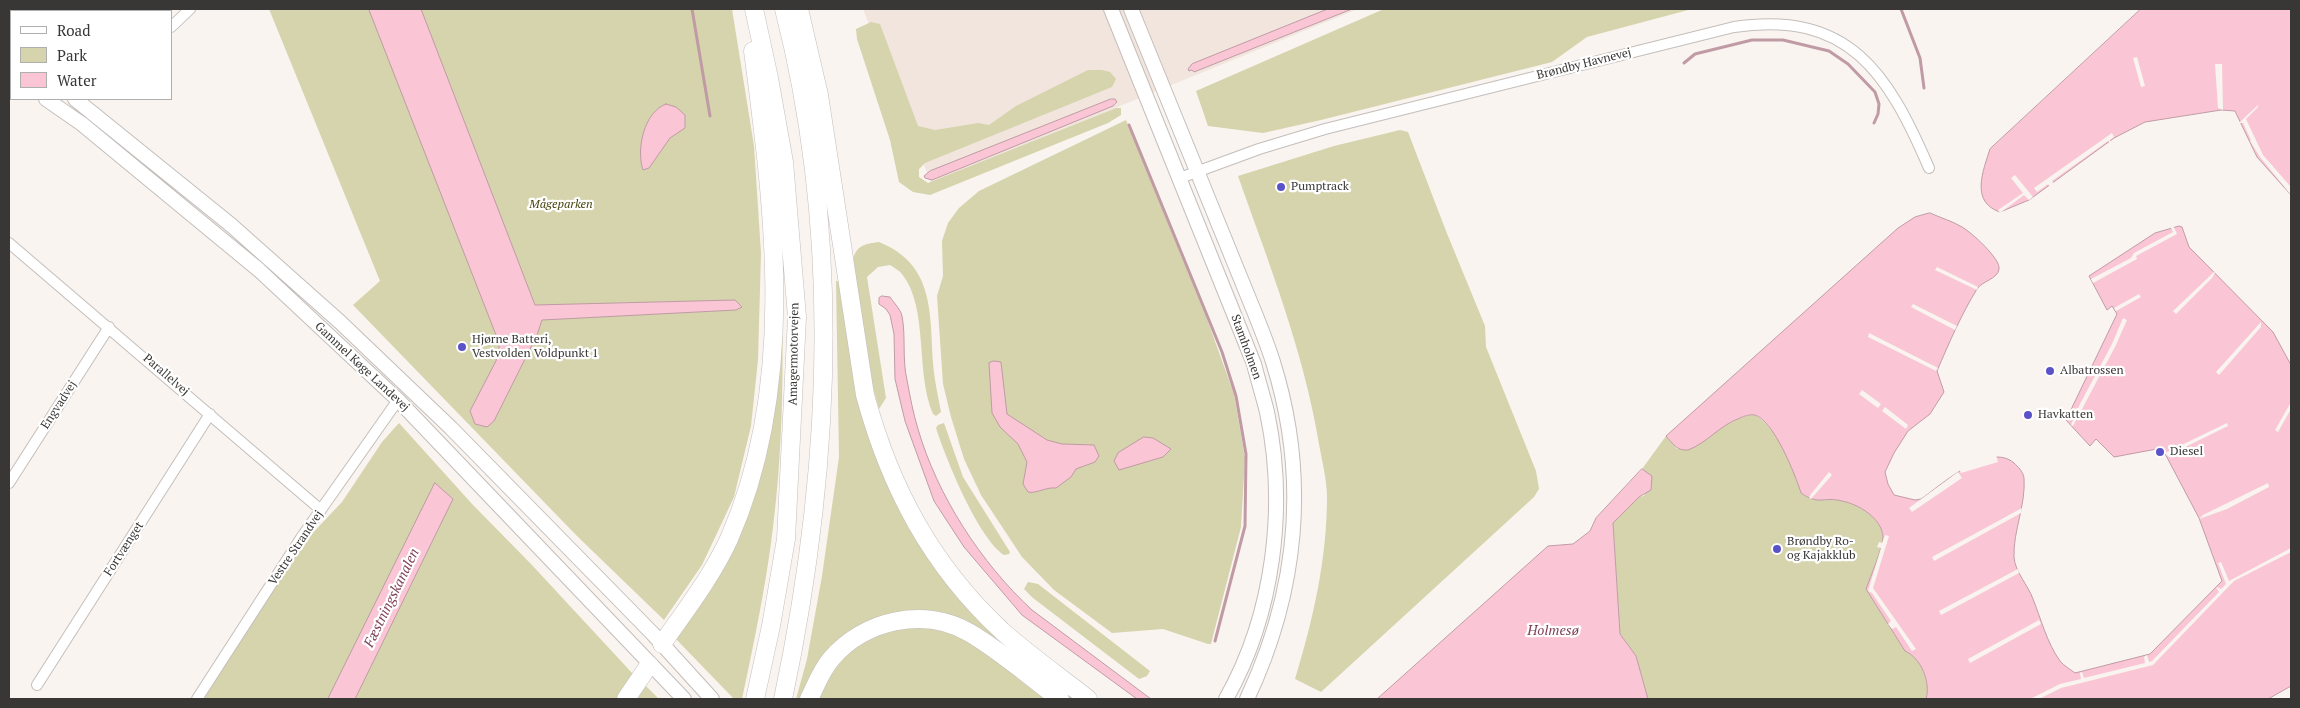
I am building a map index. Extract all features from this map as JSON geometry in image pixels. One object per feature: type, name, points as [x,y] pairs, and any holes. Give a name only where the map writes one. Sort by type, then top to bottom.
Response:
[{"type":"highway","points":[[662,644],[712,570],[728,540],[741,509],[756,460],[769,396],[775,308],[774,250],[768,167],[752,43],[745,9]]},
{"type":"highway","name":"Amagermotorvejen","points":[[754,9],[784,162],[797,317],[786,539],[771,626],[755,699]]},
{"type":"highway","points":[[783,699],[800,622],[815,509],[823,408],[824,325],[814,175],[802,92],[784,9]]},
{"type":"highway","points":[[799,9],[819,95],[865,395],[875,433],[889,470],[906,506],[926,541],[975,604],[1003,632],[1088,699]]},
{"type":"highway","points":[[810,699],[818,678],[846,644],[864,632],[885,624],[906,620],[928,620],[949,624],[970,632],[1060,699]]},
{"type":"highway","points":[[626,699],[650,665]]},
{"type":"main road","name":"Stamholmen","points":[[1111,9],[1254,364],[1267,412],[1276,495],[1270,573],[1256,629],[1242,668],[1226,699]]},
{"type":"main road","name":"Stamholmen","points":[[1131,9],[1273,362],[1286,412],[1295,497],[1289,574],[1273,637],[1247,699]]},
{"type":"main road","name":"Gammel Køge Landevej","points":[[47,100],[82,124],[258,270],[398,400],[684,699]]},
{"type":"main road","name":"Gammel Køge Landevej","points":[[76,100],[232,224],[340,322],[450,428],[662,644],[712,699]]},
{"type":"main road","points":[[650,665],[662,644]]},
{"type":"street","points":[[172,26],[190,9]]},
{"type":"street","name":"Brøndby Havnevej","points":[[1180,178],[1258,149],[1326,129],[1734,26],[1759,23],[1785,24],[1810,29],[1834,39],[1856,52],[1875,70],[1891,90],[1929,168]]},
{"type":"street","name":"Parallelvej","points":[[9,242],[322,510]]},
{"type":"street","name":"Engvadvej","points":[[9,483],[109,327]]},
{"type":"street","name":"Vestre Strandvej","points":[[197,699],[301,538],[398,400]]},
{"type":"street","name":"Fortvænget","points":[[37,685],[210,414]]},
{"type":"shaded area","points":[[863,9],[1358,9],[931,183]]},
{"type":"green space","name":"Mågeparken","points":[[269,9],[732,9],[754,146],[761,253],[758,360],[751,426],[734,497],[702,565],[664,620],[577,536],[353,305],[380,281]]},
{"type":"green space","points":[[1384,9],[1692,9],[1587,37],[1552,62],[1321,120],[1263,133],[1208,126],[1196,91]]},
{"type":"green space","points":[[871,22],[880,24],[918,126],[935,130],[978,123],[989,125],[1016,106],[1088,70],[1110,72],[1116,79],[1112,87],[925,163],[919,169],[919,177],[928,183],[1116,108],[1121,108],[1121,115],[1108,123],[930,195],[913,192],[899,182],[890,140],[857,39],[856,29]]},
{"type":"green space","points":[[1126,120],[1207,319],[1234,394],[1245,458],[1241,527],[1211,644],[1163,629],[1112,633],[1054,590],[1022,557],[981,495],[964,459],[943,384],[937,296],[943,276],[942,241],[948,223],[959,208],[979,191]]},
{"type":"green space","points":[[1400,130],[1408,132],[1485,326],[1486,347],[1536,471],[1539,489],[1534,497],[1321,692],[1295,679],[1308,634],[1322,566],[1327,497],[1325,477],[1312,410],[1295,342],[1285,308],[1238,176],[1334,146]]},
{"type":"green space","points":[[879,242],[897,251],[910,263],[919,276],[926,292],[931,325],[934,375],[941,412],[936,416],[933,414],[924,379],[916,304],[902,274],[890,265],[878,267],[867,277],[886,398],[879,409],[867,366],[853,259],[862,246]]},
{"type":"green space","points":[[781,263],[782,403],[775,508],[765,582],[742,699],[734,699],[674,637],[749,499]]},
{"type":"green space","points":[[836,281],[841,281],[879,462],[895,502],[915,537],[938,570],[1080,699],[1071,699],[979,630],[885,617],[803,699],[796,699],[807,659],[822,576],[839,457]]},
{"type":"green space","points":[[1753,414],[1770,428],[1777,438],[1789,460],[1801,493],[1817,500],[1835,500],[1855,505],[1874,518],[1882,530],[1883,537],[1879,555],[1866,589],[1905,651],[1911,654],[1920,665],[1926,678],[1926,699],[1648,699],[1636,656],[1620,634],[1613,523],[1639,497],[1644,496],[1650,478],[1642,469],[1666,436],[1677,449],[1739,418]]},
{"type":"green space","points":[[399,423],[473,505],[531,564],[633,674],[617,699],[203,699],[306,540],[342,502],[382,442]]},
{"type":"green space","points":[[944,423],[963,477],[1010,552],[1009,554],[1004,555],[994,546],[964,497],[936,428]]},
{"type":"green space","points":[[1028,582],[1038,584],[1150,671],[1147,676],[1139,679],[1033,598],[1024,589]]},
{"type":"green space","points":[[909,624],[939,628],[970,639],[1049,699],[818,699],[836,668],[861,643],[882,631]]},
{"type":"green space","points":[[644,684],[659,699],[633,699]]},
{"type":"water","points":[[369,9],[421,9],[535,305],[735,300],[742,307],[736,310],[542,320],[537,335],[494,421],[487,427],[475,424],[470,411],[499,355],[499,343]]},
{"type":"water","points":[[1328,9],[1352,9],[1194,72],[1188,69],[1192,64]]},
{"type":"water","points":[[2141,9],[2291,9],[2291,195],[2257,157],[2235,111],[2221,110],[2145,122],[2114,138],[2029,200],[2000,212],[1991,207],[1985,201],[1981,185],[1990,149]]},
{"type":"water","points":[[1115,99],[1117,102],[1113,106],[932,180],[924,176],[930,171]]},
{"type":"water","points":[[666,104],[676,107],[685,115],[685,128],[670,138],[649,168],[643,170],[641,142],[647,123],[658,108]]},
{"type":"water","points":[[1930,213],[1958,225],[1972,234],[1991,253],[1999,269],[1993,278],[1979,286],[1966,309],[1937,371],[1944,392],[1930,414],[1908,431],[1894,453],[1885,472],[1888,484],[1894,495],[1915,500],[1921,499],[1952,476],[1979,461],[2004,458],[2017,466],[2024,478],[2024,488],[2015,537],[2015,563],[2031,594],[2055,654],[2062,663],[2075,673],[2150,654],[2222,581],[2199,518],[2162,448],[2114,457],[2096,439],[2090,446],[2066,420],[2117,314],[2112,306],[2107,310],[2089,276],[2155,233],[2179,226],[2182,227],[2189,247],[2273,332],[2291,365],[2291,686],[2268,699],[1926,699],[1926,678],[1920,665],[1911,654],[1905,651],[1866,589],[1879,555],[1883,537],[1882,530],[1874,518],[1855,505],[1835,500],[1817,500],[1801,493],[1789,462],[1776,437],[1762,419],[1755,415],[1745,416],[1733,421],[1688,450],[1678,448],[1666,436],[1898,228],[1915,217]]},
{"type":"water","points":[[882,296],[890,297],[901,314],[906,372],[916,423],[926,454],[937,479],[963,527],[995,571],[1032,610],[1151,699],[1137,699],[1022,615],[964,547],[934,501],[905,421],[895,379],[894,334],[890,315],[879,304],[879,298]]},
{"type":"water","points":[[994,361],[1001,362],[1007,414],[1047,440],[1062,444],[1094,445],[1099,456],[1095,462],[1076,469],[1071,477],[1056,488],[1028,492],[1023,484],[1027,462],[1018,444],[1000,427],[992,413],[989,363]]},
{"type":"water","points":[[1144,437],[1153,438],[1171,449],[1163,457],[1119,470],[1114,461],[1118,453]]},
{"type":"water","name":"Holmesø","points":[[1642,469],[1652,476],[1651,490],[1639,497],[1613,523],[1620,634],[1636,656],[1648,699],[1377,699],[1548,546],[1573,544],[1590,531],[1596,518]]},
{"type":"water","name":"Fæstningskanalen","points":[[435,483],[453,499],[355,699],[328,699]]},
{"type":"pier","points":[[2137,57],[2145,86],[2141,87],[2133,58]]},
{"type":"pier","points":[[2215,64],[2222,64],[2223,110],[2218,108]]},
{"type":"pier","points":[[2258,105],[2246,119],[2263,155],[2291,187],[2291,195],[2260,157],[2250,141],[2243,123],[2239,123]]},
{"type":"pier","points":[[2112,133],[2114,137],[2110,140],[2111,143],[2108,141],[2052,181],[2054,184],[2050,187],[2048,184],[2037,192],[2034,188]]},
{"type":"pier","points":[[2015,175],[2033,197],[2029,200],[2024,195],[2000,213],[1998,210],[2023,193],[2011,178]]},
{"type":"pier","points":[[2173,225],[2177,234],[2136,256],[2137,259],[2093,283],[2091,279],[2131,258],[2134,253],[2173,232],[2170,226]]},
{"type":"pier","points":[[1937,267],[1978,287],[1977,290],[1935,270]]},
{"type":"pier","points":[[2214,272],[2212,278],[2176,314],[2173,311]]},
{"type":"pier","points":[[2139,294],[2141,297],[2116,311],[2114,308]]},
{"type":"pier","points":[[1913,304],[1957,326],[1955,330],[1911,307]]},
{"type":"pier","points":[[2123,318],[2127,320],[2116,345],[2073,426],[2071,425],[2080,404],[2112,344]]},
{"type":"pier","points":[[2261,322],[2261,327],[2219,375],[2216,372]]},
{"type":"pier","points":[[1869,333],[1938,368],[1936,371],[1868,337]]},
{"type":"pier","points":[[1862,390],[1881,404],[1878,408],[1859,394]]},
{"type":"pier","points":[[2291,402],[2291,409],[2278,432],[2275,430]]},
{"type":"pier","points":[[1885,407],[1908,425],[1906,429],[1882,411]]},
{"type":"pier","points":[[2227,423],[2228,426],[2167,456],[2165,453]]},
{"type":"pier","points":[[1996,455],[1998,462],[1961,473],[1959,468],[1976,459]]},
{"type":"pier","points":[[1829,472],[1832,475],[1811,499],[1809,498],[1811,494]]},
{"type":"pier","points":[[1958,472],[1962,478],[1912,512],[1909,508]]},
{"type":"pier","points":[[2268,483],[2269,487],[2227,509],[2199,519],[2203,515]]},
{"type":"pier","points":[[2022,508],[2021,513],[1934,561],[1932,557]]},
{"type":"pier","points":[[1885,535],[1889,536],[1873,588],[1916,649],[1912,651],[1896,627],[1892,629],[1888,624],[1891,621],[1872,593],[1868,591],[1881,548],[1877,547],[1879,542],[1882,543]]},
{"type":"pier","points":[[2291,548],[2291,552],[2234,581],[2153,665],[2061,688],[2039,699],[2030,699],[2060,684],[2081,679],[2080,673],[2082,672],[2084,678],[2145,663],[2144,657],[2147,655],[2149,662],[2152,661],[2219,592],[2216,587],[2221,589],[2226,584],[2218,563],[2221,562],[2229,581]]},
{"type":"pier","points":[[2018,569],[2019,573],[1941,615],[1939,611]]},
{"type":"pier","points":[[2039,620],[2041,624],[1970,663],[1968,659]]},
{"type":"waterway","points":[[692,9],[710,116]]},
{"type":"waterway","points":[[1901,9],[1920,58],[1924,88]]},
{"type":"waterway","points":[[1684,63],[1695,54],[1752,40],[1783,40],[1829,51],[1848,64],[1875,92],[1879,104],[1878,114],[1874,123]]},
{"type":"waterway","points":[[1129,125],[1222,352],[1236,396],[1246,454],[1245,526],[1215,641]]},
{"type":"place","name":"Pumptrack","points":[[1281,187]]},
{"type":"place","name":"Hjørne Batteri, Vestvolden Voldpunkt 1","points":[[462,347]]},
{"type":"place","name":"Albatrossen","points":[[2050,371]]},
{"type":"place","name":"Havkatten","points":[[2028,415]]},
{"type":"place","name":"Diesel","points":[[2160,452]]},
{"type":"place","name":"Brøndby Ro- og Kajakklub","points":[[1777,549]]}]
